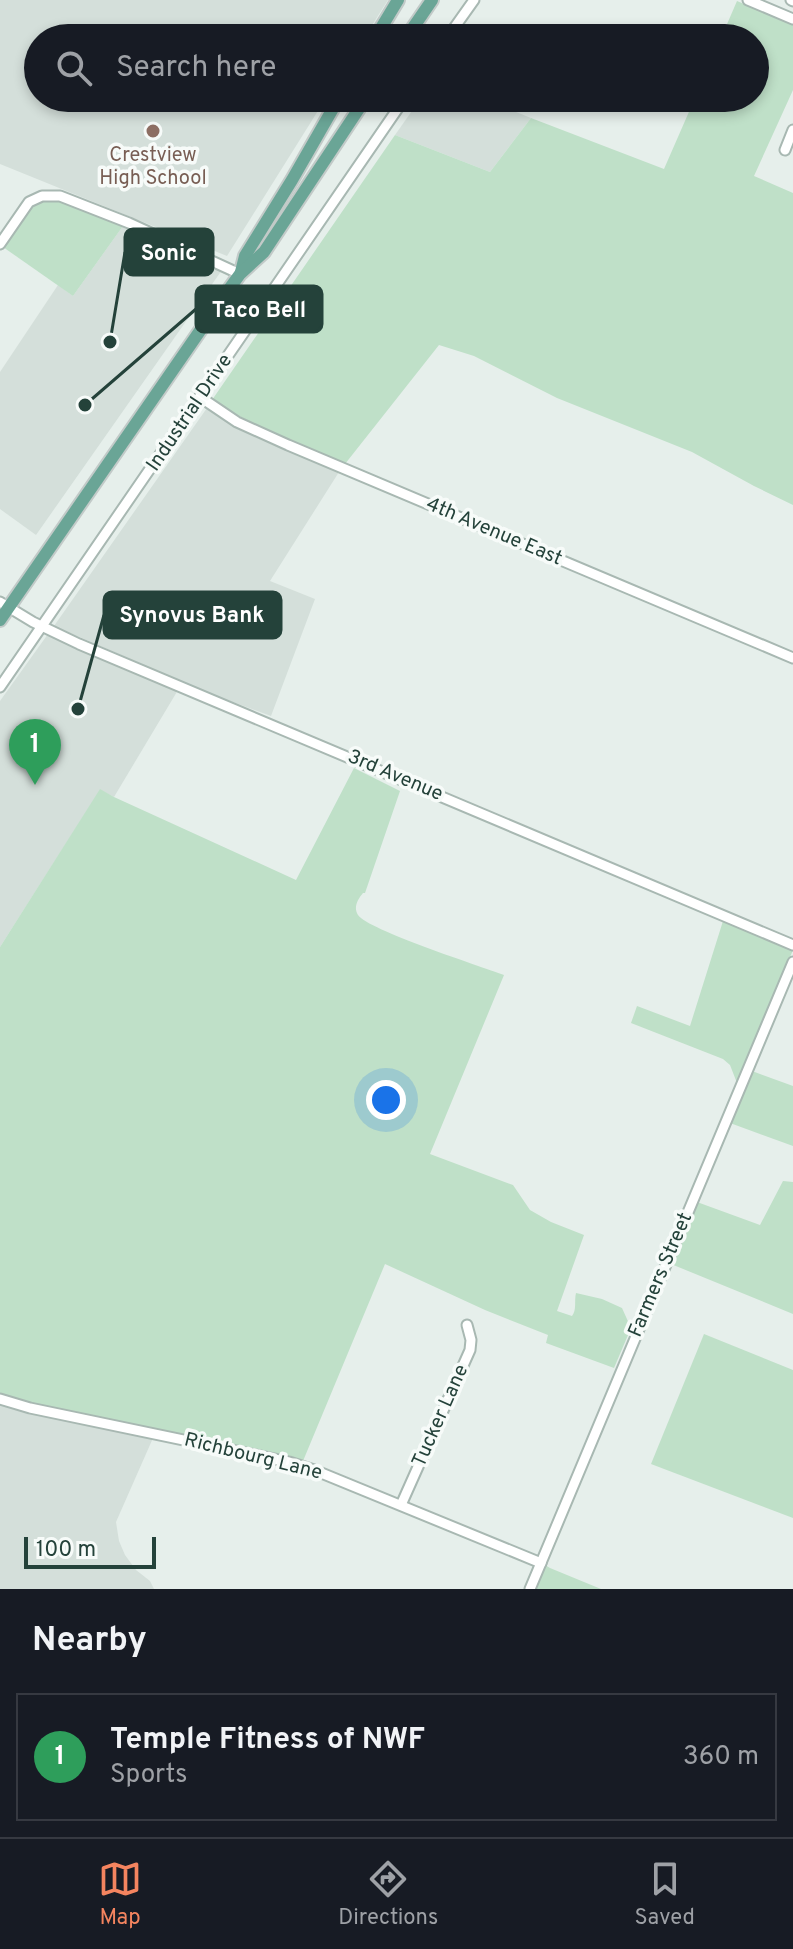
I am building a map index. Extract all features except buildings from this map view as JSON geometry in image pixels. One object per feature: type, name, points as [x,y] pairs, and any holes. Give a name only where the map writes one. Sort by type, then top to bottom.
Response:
[{"type":"main road","points":[[383,24],[398,0]]},
{"type":"main road","points":[[416,24],[432,0]]},
{"type":"main road","points":[[240,274],[245,256],[331,112]]},
{"type":"main road","points":[[0,620],[4,605],[240,274],[264,252],[357,112]]},
{"type":"street","points":[[457,24],[474,0]]},
{"type":"street","points":[[748,0],[793,19]]},
{"type":"street","name":"Industrial Drive","points":[[0,687],[395,112]]},
{"type":"street","points":[[785,150],[793,130]]},
{"type":"street","points":[[0,244],[29,202],[37,198],[60,196],[129,223],[240,274]]},
{"type":"street","name":"4th Avenue East","points":[[200,397],[237,422],[277,440],[793,658]]},
{"type":"street","name":"3rd Avenue","points":[[4,605],[41,626],[793,945]]},
{"type":"street","name":"Farmers Street","points":[[530,1589],[793,962]]},
{"type":"street","name":"Tucker Lane","points":[[401,1505],[464,1364],[471,1340],[467,1325]]},
{"type":"street","name":"Richbourg Lane","points":[[0,1399],[289,1462],[541,1563]]},
{"type":"shaded area","name":"Crestview High School","points":[[0,0],[388,0],[373,24],[24,24],[24,112],[317,112],[227,256],[0,164]]},
{"type":"shaded area","points":[[411,112],[516,112],[531,118],[490,172],[395,135]]},
{"type":"shaded area","points":[[123,226],[222,270],[36,535],[0,509],[0,372],[58,285],[73,296]]},
{"type":"shaded area","points":[[207,408],[238,428],[339,472],[270,581],[315,599],[271,716],[211,694],[54,626]]},
{"type":"shaded area","points":[[48,634],[178,690],[114,797],[100,790],[0,947],[0,701]]},
{"type":"shaded area","points":[[0,1404],[29,1413],[153,1438],[116,1522],[125,1555],[154,1589],[0,1589]]},
{"type":"green space","points":[[737,1],[793,25],[793,90],[754,176],[793,193],[793,505],[692,452],[557,398],[474,356],[439,345],[345,464],[294,443],[212,400],[395,135],[490,172],[531,118],[664,169],[689,112],[769,112],[769,24],[727,24]]},
{"type":"green space","points":[[42,201],[58,201],[123,226],[73,296],[3,247],[32,206]]},
{"type":"green space","points":[[354,768],[400,791],[365,893],[357,903],[358,915],[366,922],[402,938],[504,975],[430,1154],[513,1185],[530,1210],[584,1235],[557,1311],[572,1316],[576,1293],[622,1308],[631,1328],[614,1368],[546,1343],[548,1335],[385,1264],[303,1461],[0,1394],[0,947],[100,789],[296,880]]},
{"type":"green space","points":[[723,921],[793,950],[737,1083],[730,1065],[723,1059],[631,1023],[637,1006],[690,1026]]},
{"type":"green space","points":[[752,1071],[793,1086],[793,1146],[730,1123]]},
{"type":"green space","points":[[783,1181],[793,1182],[793,1314],[671,1264],[697,1202],[760,1225]]},
{"type":"green space","points":[[704,1334],[793,1370],[793,1518],[651,1464]]},
{"type":"green space","points":[[545,1565],[550,1568],[601,1589],[535,1589]]},
{"type":"place","name":"Crestview High School","points":[[153,131]]},
{"type":"place","name":"Sonic","points":[[110,342]]},
{"type":"place","name":"Taco Bell","points":[[85,405]]},
{"type":"place","name":"Synovus Bank","points":[[78,709]]},
{"type":"place","name":"Temple Fitness of NWF","points":[[35,785]]}]
